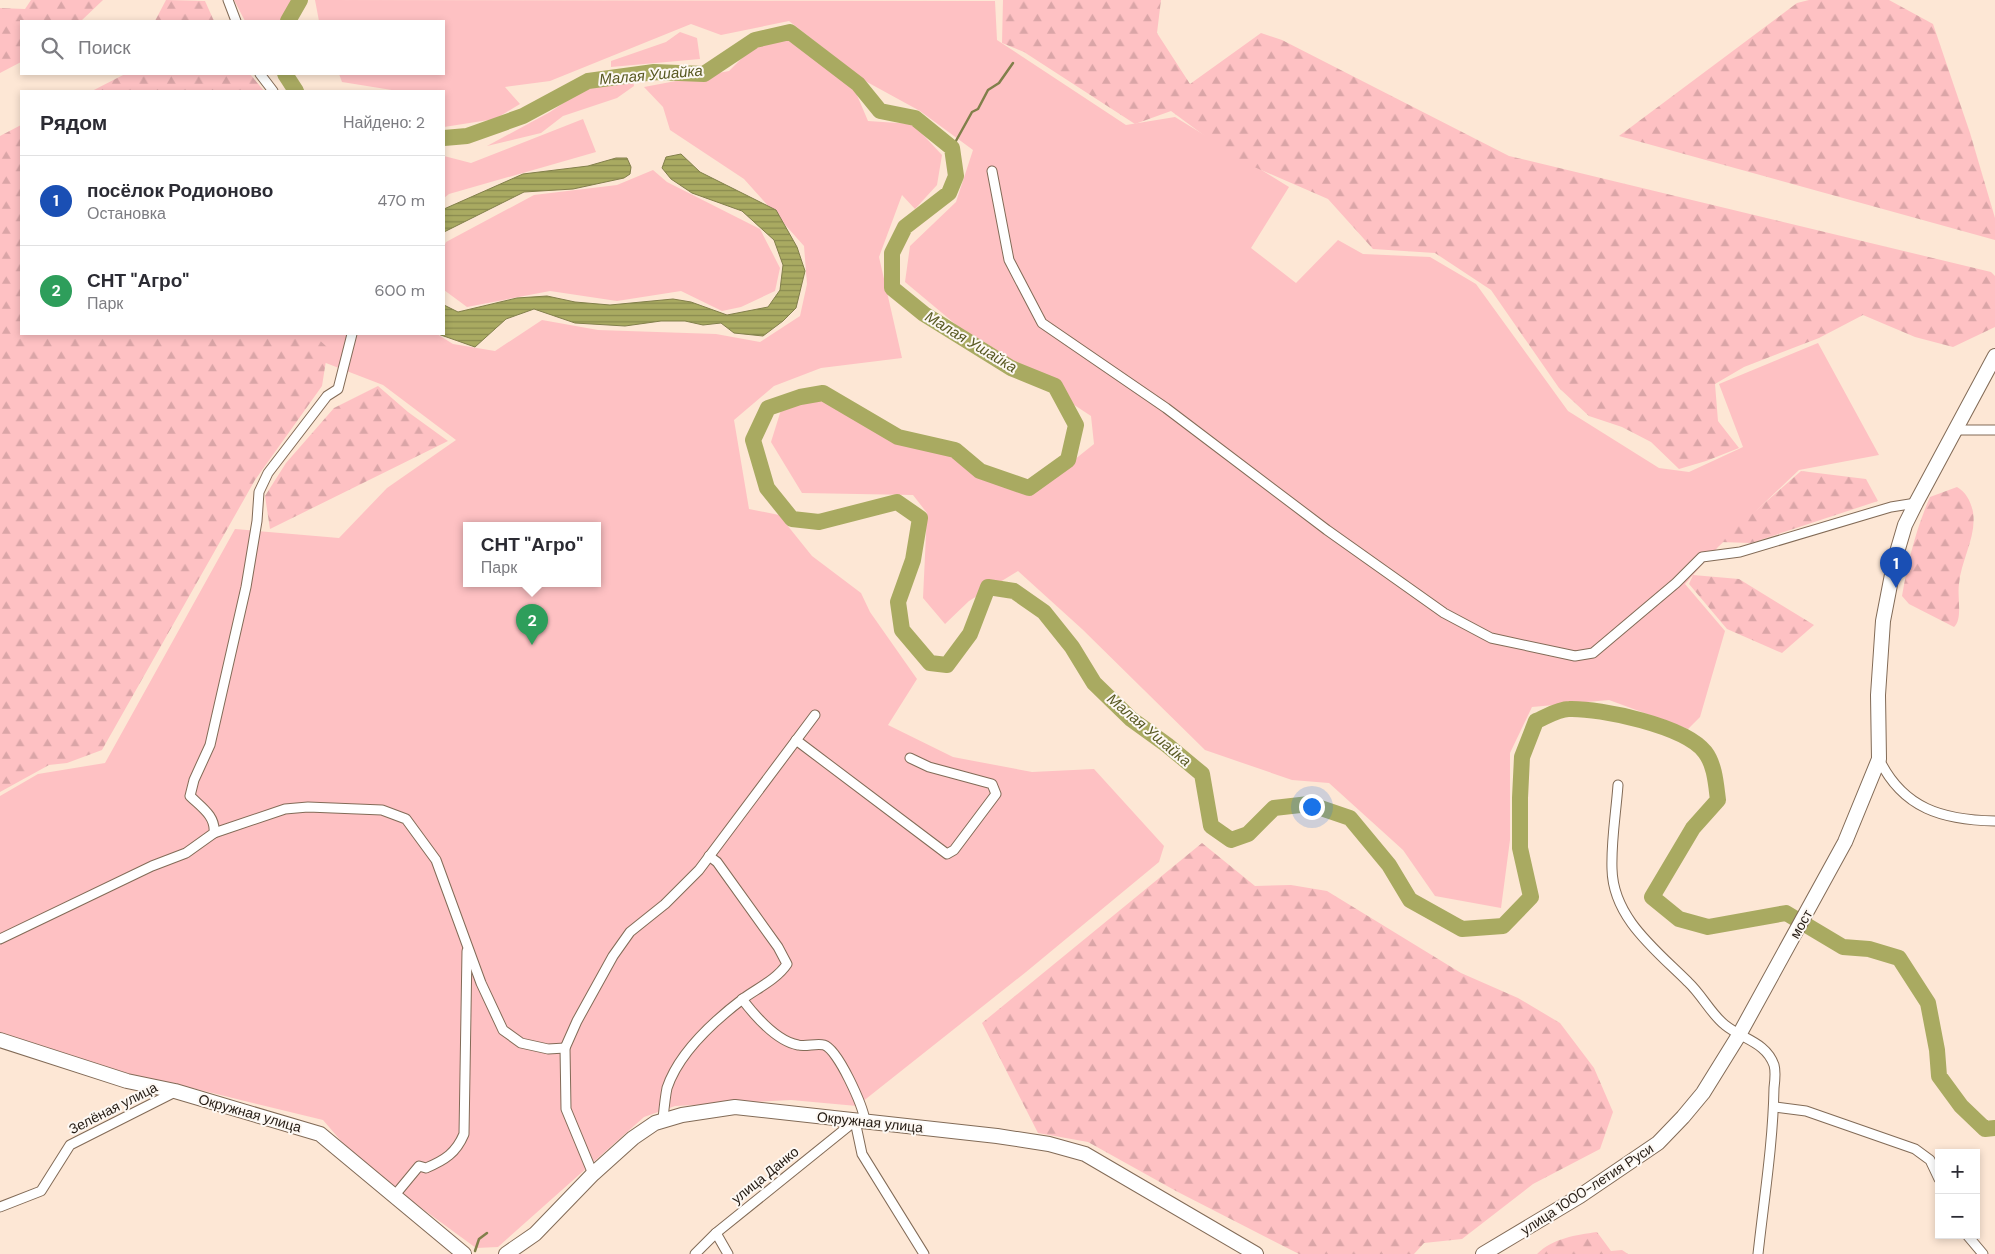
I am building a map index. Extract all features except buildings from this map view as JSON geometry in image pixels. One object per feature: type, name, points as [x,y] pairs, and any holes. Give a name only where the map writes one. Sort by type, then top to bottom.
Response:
[{"type":"street","points":[[228,0],[236,20]]},
{"type":"street","points":[[261,75],[272,90]]},
{"type":"street","points":[[992,170],[1009,260],[1042,323],[1166,408],[1327,530],[1444,614],[1491,638],[1576,656],[1593,653],[1676,583],[1702,557],[1740,552],[1891,507],[1916,503]]},
{"type":"street","points":[[214,833],[212,818],[190,796],[194,780],[210,745],[246,587],[257,521],[259,492],[268,473],[328,396],[338,389],[352,335]]},
{"type":"street","points":[[1995,356],[1905,525],[1895,559],[1883,621],[1878,695],[1879,759],[1892,782],[1915,804],[1963,820],[1995,821]]},
{"type":"street","points":[[1956,430],[1995,430]]},
{"type":"street","points":[[593,1174],[566,1109],[565,1048],[577,1021],[613,956],[630,932],[682,889],[815,715]]},
{"type":"street","points":[[796,740],[947,854],[954,850],[996,794],[996,789],[992,784],[929,767],[910,758]]},
{"type":"street","name":"мост","points":[[1739,1035],[1845,842],[1879,759]]},
{"type":"street","points":[[1618,785],[1612,869],[1615,890],[1623,909],[1640,935],[1696,990],[1723,1023],[1739,1035],[1757,1043],[1773,1063],[1775,1071],[1775,1107],[1758,1254]]},
{"type":"street","points":[[0,939],[152,866],[186,852],[214,833],[285,809],[308,807],[382,810],[406,820],[436,860],[482,983],[503,1030],[521,1043],[548,1049],[565,1048]]},
{"type":"street","points":[[663,1119],[667,1088],[684,1056],[712,1025],[742,999],[782,971],[787,964],[786,959],[717,862],[709,856]]},
{"type":"street","points":[[395,1195],[419,1166],[426,1168],[444,1161],[458,1148],[464,1134],[467,1064],[466,941]]},
{"type":"street","points":[[742,999],[778,1036],[797,1045],[824,1044],[838,1059],[864,1109],[860,1121],[862,1154],[924,1254]]},
{"type":"street","name":"улица 1000-летия Руси","points":[[1483,1254],[1560,1209],[1638,1158],[1672,1130],[1703,1092],[1739,1035]]},
{"type":"street","name":"Окружная улица","points":[[0,1040],[127,1081],[175,1092],[320,1134],[464,1254]]},
{"type":"street","name":"Зелёная улица","points":[[0,1208],[41,1191],[70,1145],[175,1092]]},
{"type":"street","name":"Окружная улица","points":[[506,1254],[535,1234],[593,1174],[633,1138],[663,1119],[735,1107],[997,1136],[1048,1144],[1085,1154],[1256,1254]]},
{"type":"street","points":[[1775,1107],[1806,1111],[1915,1149],[1930,1160],[1935,1171]]},
{"type":"street","name":"улица Данко","points":[[695,1254],[716,1233],[860,1121]]},
{"type":"street","points":[[716,1233],[728,1254]]},
{"type":"street","points":[[1970,1239],[1983,1254]]},
{"type":"green space","points":[[31,0],[103,0],[82,20],[20,20],[20,63],[0,73],[0,8],[25,9]]},
{"type":"green space","points":[[166,0],[205,1],[214,20],[156,20]]},
{"type":"green space","points":[[234,0],[292,0],[283,20],[244,20]]},
{"type":"green space","points":[[315,0],[995,1],[997,40],[1126,125],[1175,117],[1289,187],[1251,248],[1296,283],[1338,240],[1363,254],[1430,257],[1476,284],[1568,411],[1659,468],[1689,472],[1743,447],[1719,384],[1818,343],[1879,455],[1799,470],[1718,547],[1685,584],[1725,631],[1700,717],[1688,729],[1609,700],[1532,707],[1510,753],[1510,840],[1501,908],[1435,896],[1403,850],[1329,783],[1292,780],[1205,750],[1082,629],[1018,571],[969,601],[945,624],[923,598],[927,513],[913,495],[802,493],[771,442],[781,410],[820,398],[865,421],[948,450],[1029,496],[1094,444],[1091,416],[972,338],[905,282],[910,246],[956,202],[973,150],[920,111],[867,82],[789,21],[721,35],[691,24],[550,81],[505,87],[520,104],[495,119],[445,127],[445,90],[392,90],[342,82],[339,75],[445,75],[445,20],[319,20]]},
{"type":"green space","points":[[1003,0],[1161,0],[1157,33],[1190,84],[1261,33],[1282,40],[1509,156],[1991,272],[1995,276],[1995,327],[1953,347],[1915,337],[1863,315],[1819,338],[1744,367],[1715,384],[1718,421],[1739,448],[1679,469],[1651,442],[1622,427],[1589,416],[1559,388],[1491,290],[1435,253],[1373,249],[1328,199],[1236,159],[1171,111],[1135,124],[1024,52],[1002,43]]},
{"type":"green space","points":[[1809,0],[1889,0],[1933,24],[1970,133],[1995,218],[1995,240],[1619,136],[1797,3]]},
{"type":"green space","points":[[680,32],[697,38],[700,59],[611,67],[611,61],[666,42]]},
{"type":"green space","points":[[789,38],[854,88],[868,121],[913,124],[942,155],[937,185],[915,209],[902,195],[879,257],[902,358],[821,368],[774,386],[734,420],[749,509],[779,515],[812,556],[861,593],[870,612],[917,679],[888,725],[953,757],[1032,772],[1094,769],[1164,846],[1159,862],[1026,972],[857,1106],[791,1100],[675,1106],[644,1117],[498,1247],[476,1248],[360,1163],[323,1120],[192,1088],[177,1089],[0,1035],[0,796],[38,774],[105,763],[235,529],[339,538],[387,488],[456,440],[383,385],[274,343],[276,335],[439,335],[453,344],[495,351],[542,320],[598,330],[716,334],[760,342],[800,316],[807,284],[804,246],[744,179],[670,130],[663,107],[644,87],[729,71],[756,44]]},
{"type":"green space","points":[[123,75],[251,75],[263,90],[94,90]]},
{"type":"green space","points":[[633,81],[634,86],[617,98],[563,116],[541,133],[487,146],[550,112],[589,86]]},
{"type":"green space","points":[[583,119],[596,152],[449,194],[445,197],[445,156],[471,163]]},
{"type":"green space","points":[[20,126],[20,335],[314,335],[328,348],[322,386],[255,480],[102,750],[67,763],[49,765],[0,792],[0,136]]},
{"type":"green space","points":[[653,170],[667,182],[760,229],[780,268],[775,291],[741,307],[722,311],[681,291],[617,301],[550,291],[467,307],[445,291],[446,242],[534,195],[617,185]]},
{"type":"green space","points":[[378,386],[408,412],[448,441],[270,529],[265,496],[286,463],[334,408]]},
{"type":"green space","points":[[1801,471],[1866,479],[1878,501],[1751,543],[1720,542]]},
{"type":"green space","points":[[1957,487],[1965,494],[1969,501],[1974,521],[1971,539],[1960,575],[1959,613],[1954,627],[1909,604],[1902,596],[1913,545],[1930,497]]},
{"type":"green space","points":[[1693,575],[1739,579],[1814,625],[1782,653],[1727,629],[1689,584]]},
{"type":"green space","points":[[1202,843],[1255,886],[1291,885],[1327,891],[1461,973],[1518,998],[1560,1023],[1594,1068],[1613,1112],[1600,1149],[1533,1184],[1462,1239],[1424,1243],[1414,1254],[1299,1254],[1176,1191],[1088,1142],[1038,1133],[982,1023]]},
{"type":"green space","points":[[1597,1232],[1611,1251],[1622,1250],[1628,1254],[1537,1254],[1557,1241]]},
{"type":"shaded area","points":[[681,154],[700,172],[776,210],[797,247],[805,271],[796,308],[783,321],[763,336],[734,333],[721,323],[703,325],[685,321],[661,321],[625,326],[575,323],[534,309],[506,319],[475,347],[441,335],[445,335],[445,306],[458,312],[517,298],[547,296],[575,302],[610,305],[673,299],[691,302],[727,315],[768,307],[780,290],[783,265],[774,240],[742,211],[692,193],[671,179],[662,168],[666,157]]},
{"type":"shaded area","points":[[616,158],[627,158],[631,167],[630,174],[624,178],[573,189],[524,192],[445,232],[445,209],[523,174],[588,166]]},
{"type":"waterway","name":"Малая Ушайка","points":[[289,20],[300,0]]},
{"type":"waterway","name":"Малая Ушайка","points":[[445,138],[467,136],[523,116],[588,81],[654,72],[704,74],[755,40],[790,32],[858,84],[880,111],[915,118],[952,148],[956,176],[949,193],[905,227],[892,253],[892,288],[924,314],[1011,368],[1055,386],[1076,425],[1068,460],[1029,488],[980,471],[955,450],[898,437],[823,393],[800,397],[768,408],[753,440],[767,488],[792,519],[819,522],[897,502],[920,518],[913,560],[898,602],[902,630],[930,663],[947,665],[970,634],[988,587],[1014,591],[1044,612],[1072,647],[1094,683],[1131,719],[1202,774],[1211,826],[1231,840],[1248,834],[1274,808],[1309,804],[1350,818],[1389,865],[1410,900],[1462,929],[1503,926],[1531,897],[1520,848],[1520,798],[1522,757],[1536,721],[1561,710],[1583,709],[1641,720],[1680,734],[1695,743],[1708,757],[1714,775],[1718,800],[1693,828],[1652,897],[1679,919],[1708,927],[1786,913],[1843,947],[1869,949],[1899,958],[1928,1003],[1937,1050],[1939,1076],[1961,1106],[1985,1129],[1995,1128]]},
{"type":"waterway","points":[[952,148],[972,112],[978,109],[988,90],[999,83],[1013,63]]},
{"type":"waterway","name":"Малая Ушайка","points":[[286,75],[295,90]]},
{"type":"waterway","points":[[475,1251],[479,1239],[487,1233]]},
{"type":"place","name":"посёлок Родионово","points":[[1896,588]]},
{"type":"place","name":"СНТ \"Агро\"","points":[[532,645]]}]
